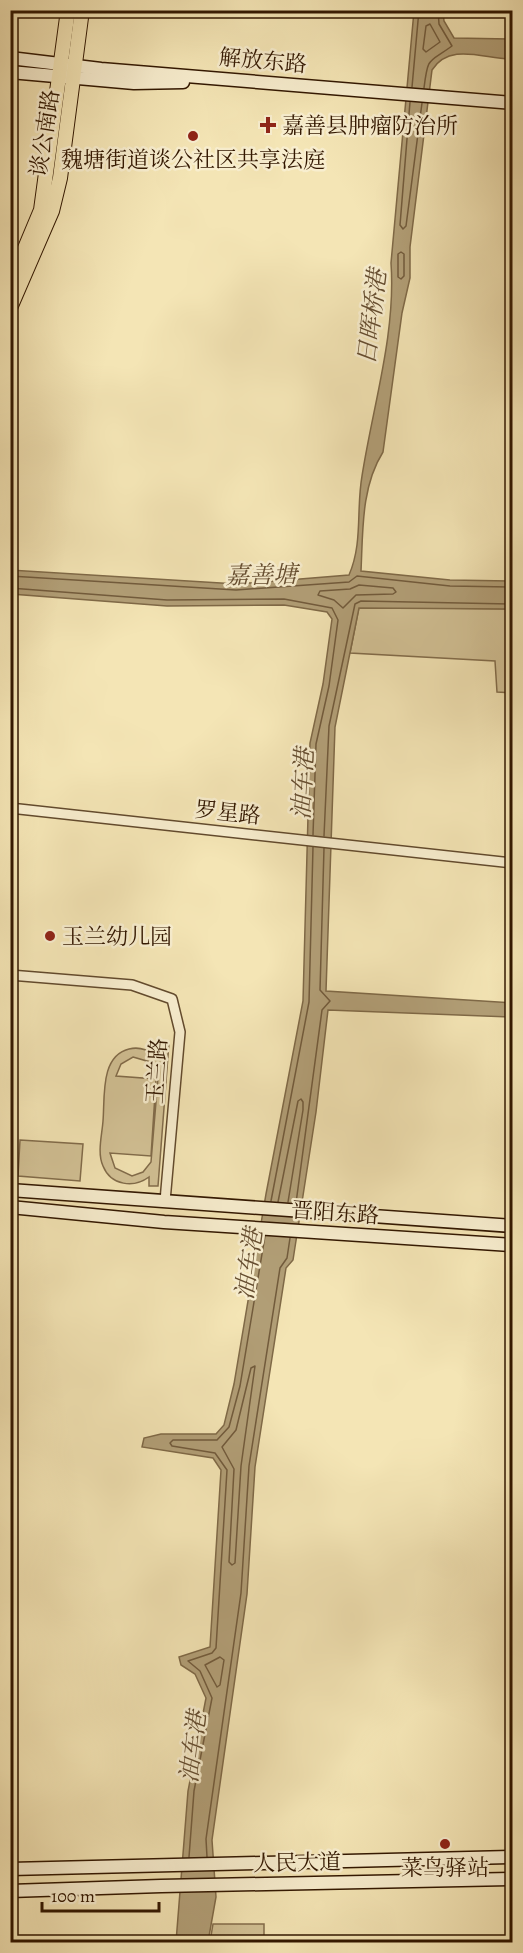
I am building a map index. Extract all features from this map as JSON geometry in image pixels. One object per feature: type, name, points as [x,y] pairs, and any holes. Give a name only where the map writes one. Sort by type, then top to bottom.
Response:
[{"type":"main road","points":[[68,10],[68,70]]},
{"type":"main road","points":[[68,70],[82,10]]},
{"type":"main road","name":"解放东路","points":[[10,58],[134,83],[196,82],[513,103]]},
{"type":"main road","name":"解放东路","points":[[10,72],[68,70]]},
{"type":"main road","name":"谈公南路","points":[[10,284],[41,210],[68,70]]},
{"type":"main road","name":"谈公南路","points":[[10,308],[52,211],[60,178],[68,70]]},
{"type":"main road","name":"解放东路","points":[[448,100],[513,110]]},
{"type":"main road","name":"晋阳东路","points":[[10,1190],[165,1202],[250,1205],[513,1226]]},
{"type":"main road","name":"晋阳东路","points":[[10,1207],[243,1227],[513,1245]]},
{"type":"main road","name":"人民大道","points":[[10,1869],[513,1857]]},
{"type":"main road","name":"人民大道","points":[[10,1892],[161,1886],[513,1879]]},
{"type":"street","name":"罗星路","points":[[10,808],[513,863]]},
{"type":"street","name":"玉兰路","points":[[10,975],[132,985],[172,999],[180,1032],[165,1202]]},
{"type":"shaded area","points":[[359,607],[512,609],[512,693],[497,692],[495,661],[350,653]]},
{"type":"shaded area","points":[[160,1042],[169,1043],[158,1186],[149,1186],[149,1177],[137,1183],[123,1183],[111,1178],[103,1166],[100,1155],[106,1079],[113,1060],[120,1053],[129,1049],[145,1050],[159,1058]],"holes":[[[133,1057],[150,1062],[158,1078],[151,1162],[143,1172],[132,1176],[115,1168],[110,1153],[151,1156],[156,1079],[116,1076],[121,1064]]]},
{"type":"shaded area","points":[[20,1140],[83,1144],[80,1181],[18,1176]]},
{"type":"shaded area","points":[[213,1924],[264,1924],[264,1942],[210,1942]]},
{"type":"water","points":[[414,11],[443,11],[444,21],[454,38],[512,39],[512,59],[458,54],[439,61],[432,70],[410,247],[410,278],[402,313],[383,452],[367,494],[361,571],[450,580],[512,581],[512,609],[359,608],[335,727],[326,991],[512,1003],[512,1017],[328,1010],[316,1112],[293,1260],[286,1268],[255,1467],[247,1594],[212,1840],[216,1897],[208,1942],[176,1942],[188,1791],[206,1698],[195,1674],[181,1665],[179,1657],[210,1647],[221,1470],[213,1458],[142,1447],[144,1438],[161,1434],[216,1434],[224,1425],[234,1384],[266,1194],[303,1001],[310,743],[323,684],[332,619],[327,612],[284,605],[167,606],[11,594],[10,570],[237,584],[349,575],[358,539],[362,476],[387,343],[392,290],[391,263]]},
{"type":"place","name":"嘉善县肿瘤防治所","points":[[268,125]]},
{"type":"place","name":"魏塘街道谈公社区共享法庭","points":[[193,136]]},
{"type":"place","name":"玉兰幼儿园","points":[[50,936]]},
{"type":"place","name":"菜鸟驿站","points":[[445,1844]]},
{"type":"water label","name":"日晖桥港","points":[[372,317]]},
{"type":"water label","name":"嘉善塘","points":[[261,575]]},
{"type":"water label","name":"油车港","points":[[303,784]]},
{"type":"water label","name":"油车港","points":[[249,1264]]},
{"type":"water label","name":"油车港","points":[[193,1747]]}]
